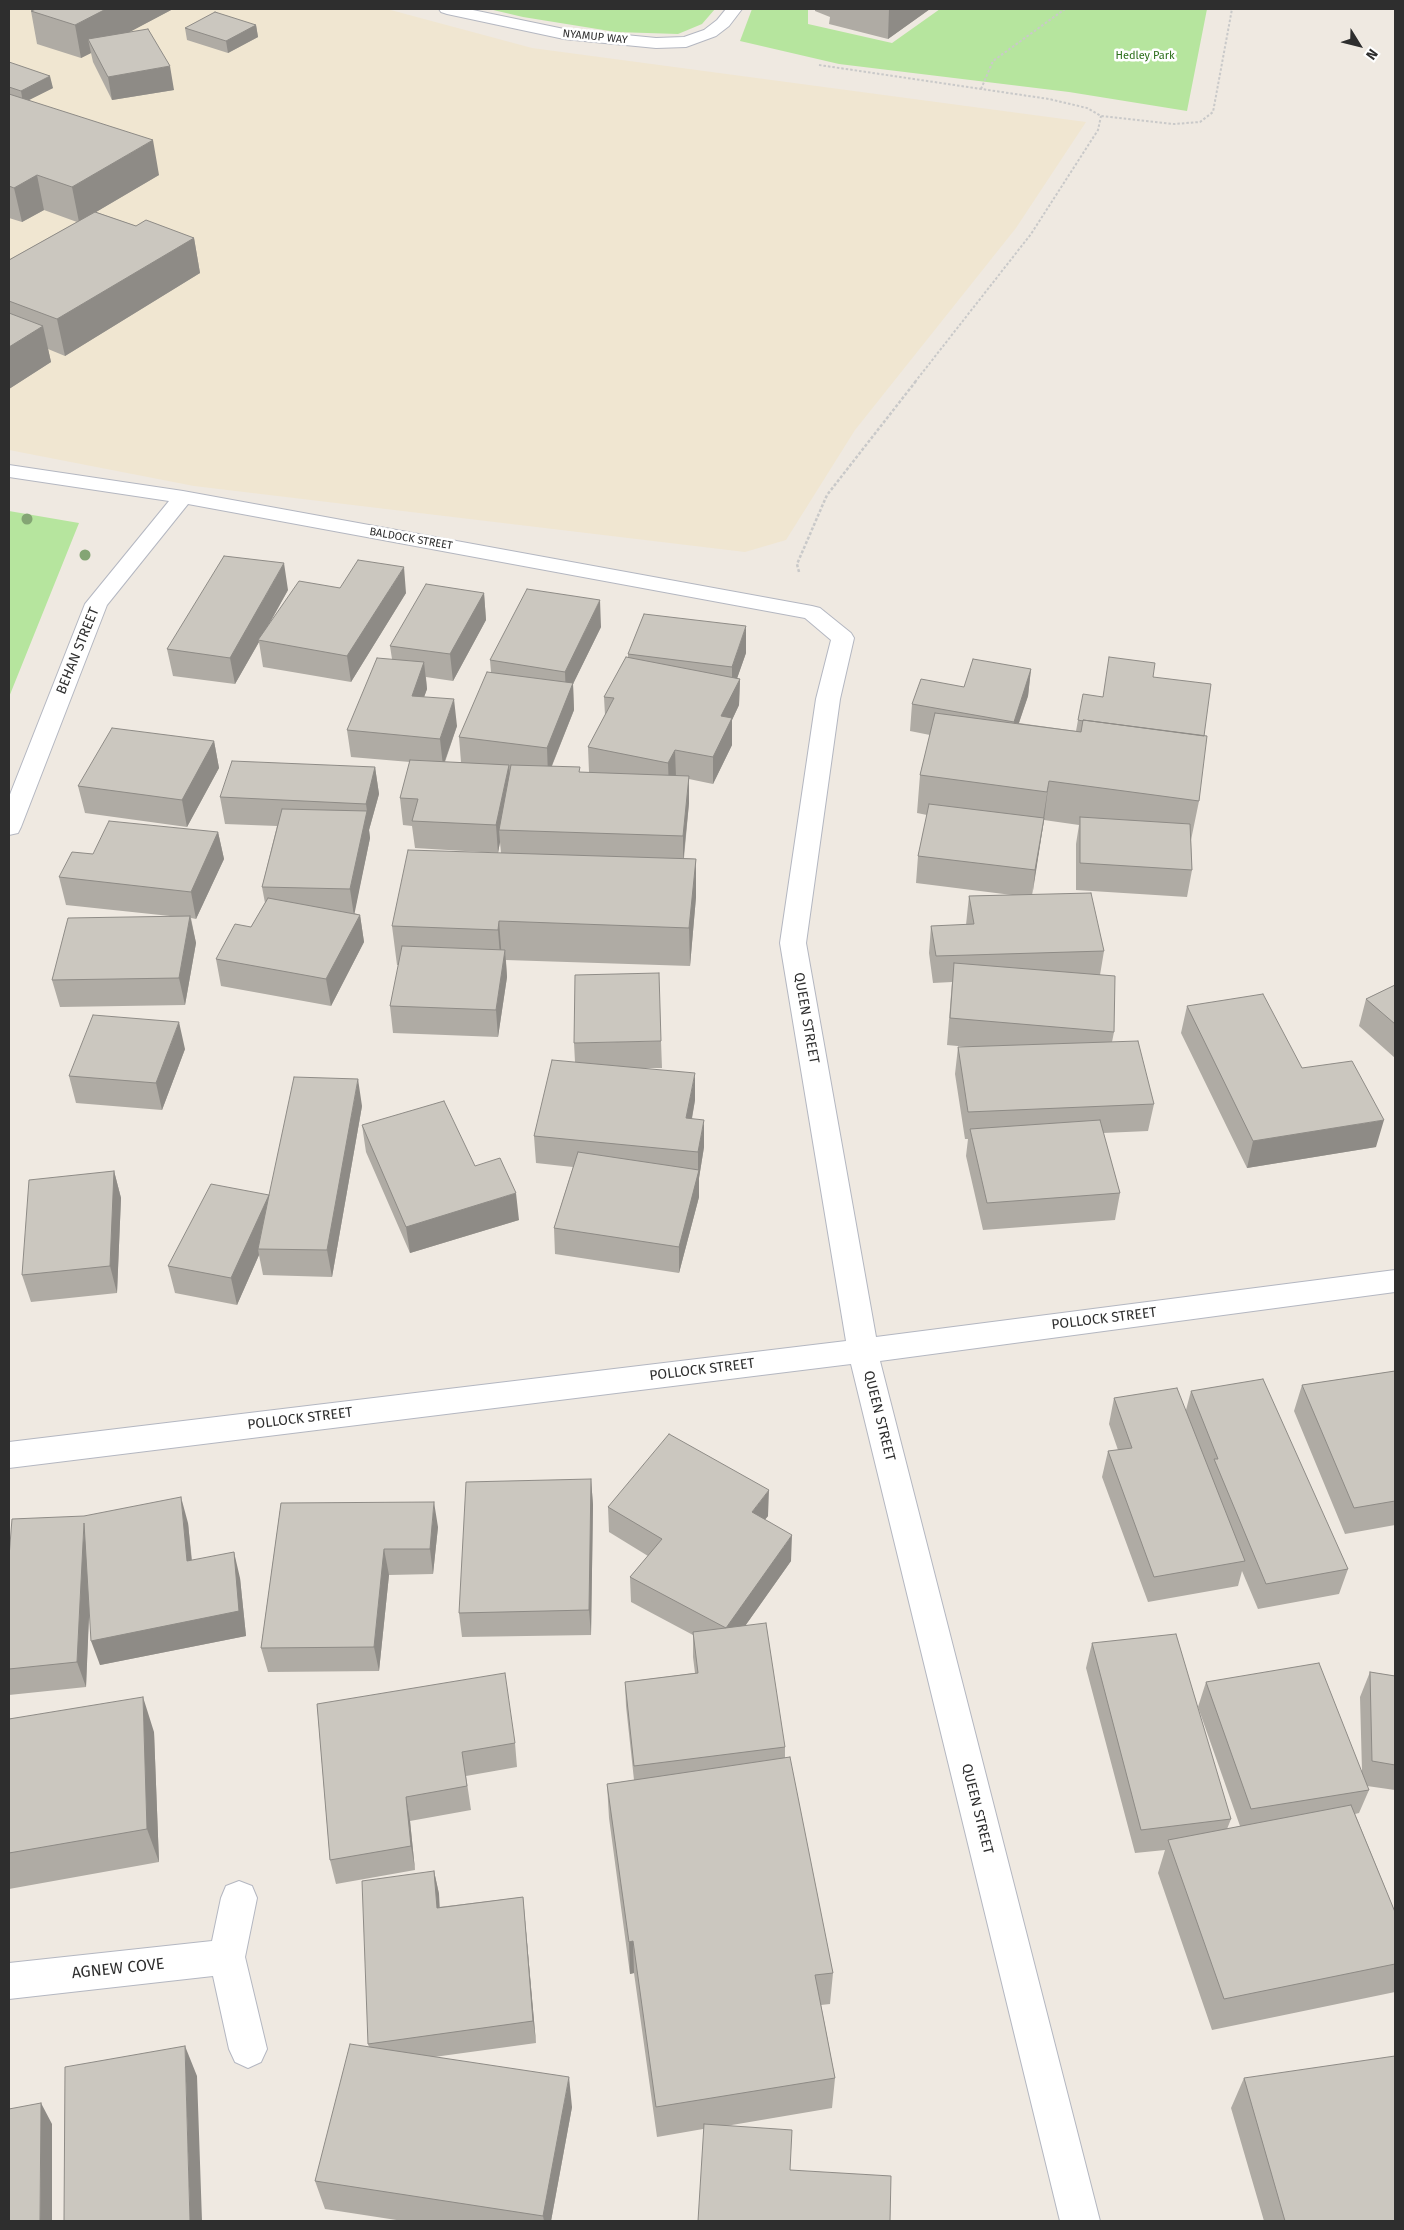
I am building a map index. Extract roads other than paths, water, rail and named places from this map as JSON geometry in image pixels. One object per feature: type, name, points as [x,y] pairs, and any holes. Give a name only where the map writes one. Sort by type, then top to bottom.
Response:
[{"type":"street","name":"NYAMUP WAY","points":[[447,9],[564,34],[656,43],[686,42],[710,33],[723,23],[734,9]]},
{"type":"street","name":"BALDOCK STREET","points":[[9,470],[183,497],[812,613]]},
{"type":"street","name":"BEHAN STREET","points":[[9,827],[96,604],[183,497]]},
{"type":"street","name":"QUEEN STREET","points":[[812,613],[842,638],[828,699],[793,943],[863,1351],[1080,2221]]},
{"type":"street","name":"POLLOCK STREET","points":[[9,1455],[863,1351],[1395,1281]]},
{"type":"street","points":[[239,1898],[227,1956],[248,2049]]},
{"type":"street","name":"AGNEW COVE","points":[[9,1981],[227,1956]]},
{"type":"park label","name":"Hedley Park","points":[[1145,56]]}]
